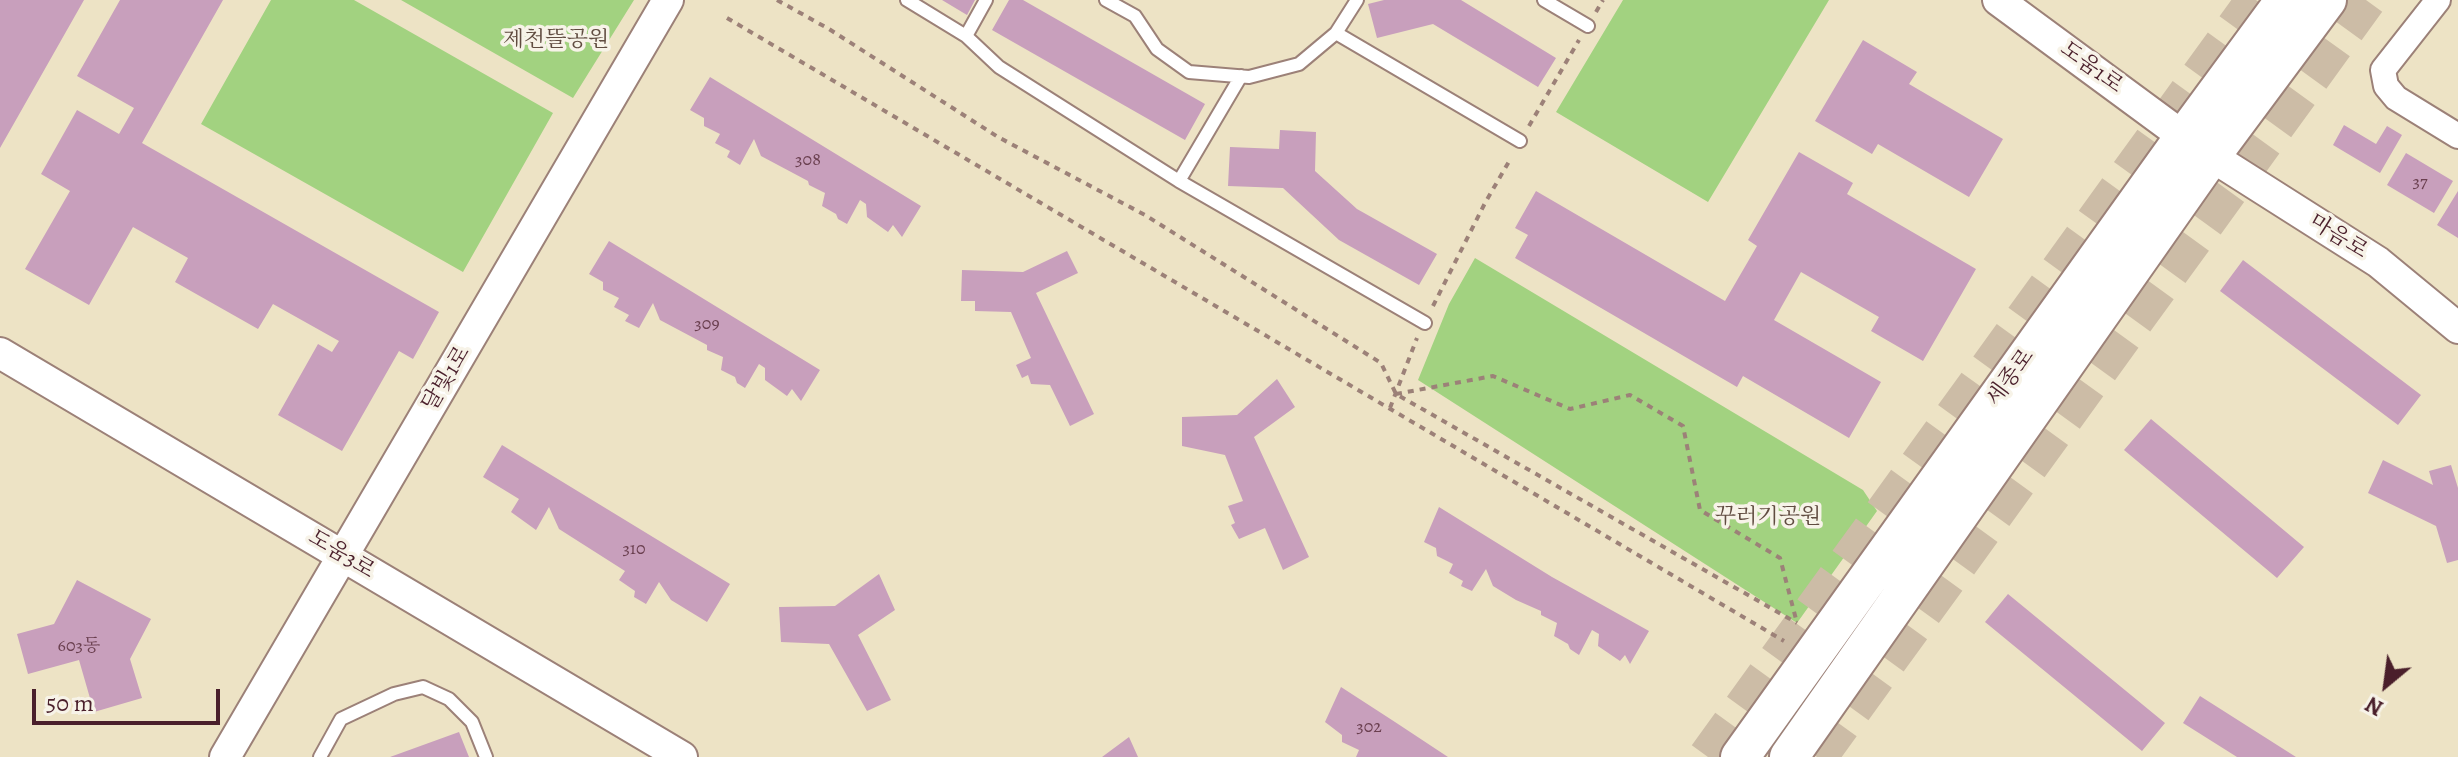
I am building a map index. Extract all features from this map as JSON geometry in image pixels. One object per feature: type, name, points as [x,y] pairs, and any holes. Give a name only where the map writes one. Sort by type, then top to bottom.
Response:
[{"type":"main road","name":"세종로","points":[[1789,757],[2198,146],[2285,0]]},
{"type":"main road","name":"세종로","points":[[1740,757],[2198,146],[2327,0]]},
{"type":"street","name":"달빛1로","points":[[225,757],[668,0]]},
{"type":"street","name":"도움1로","points":[[1998,0],[2198,146]]},
{"type":"street","points":[[2438,0],[2383,70],[2386,86],[2396,98],[2458,136]]},
{"type":"street","name":"마음로","points":[[2198,146],[2378,262],[2458,328]]},
{"type":"street","name":"도움3로","points":[[0,353],[682,757]]},
{"type":"lane","points":[[907,0],[966,36],[999,67],[1179,181],[1425,323]]},
{"type":"lane","points":[[966,36],[986,0]]},
{"type":"lane","points":[[1106,0],[1135,16],[1157,49],[1189,72],[1249,77],[1299,64],[1336,33],[1357,0]]},
{"type":"lane","points":[[1134,0],[1135,16]]},
{"type":"lane","points":[[1544,0],[1588,26]]},
{"type":"lane","points":[[1336,33],[1520,141]]},
{"type":"lane","points":[[1179,181],[1241,76]]},
{"type":"lane","points":[[320,757],[341,719],[394,694],[423,687],[449,699],[472,722],[486,757]]},
{"type":"path","points":[[777,0],[829,29],[998,137],[1145,215],[1381,363],[1396,394],[1797,623],[1780,558],[1700,510],[1683,426],[1630,395],[1570,409],[1493,376],[1396,394]]},
{"type":"path","points":[[1390,408],[1416,340],[1485,203],[1603,0]]},
{"type":"path","points":[[727,18],[1784,641]]},
{"type":"green space","points":[[271,0],[354,0],[553,113],[463,272],[201,124]]},
{"type":"green space","name":"제천뜰공원","points":[[401,0],[634,0],[573,98]]},
{"type":"green space","points":[[1623,0],[1829,0],[1708,202],[1556,112]]},
{"type":"green space","name":"꾸러기공원","points":[[1475,258],[1863,490],[1877,511],[1797,623],[1418,380],[1449,304]]},
{"type":"building","points":[[0,0],[84,0],[0,148]]},
{"type":"building","points":[[120,0],[223,0],[142,143],[439,312],[413,359],[399,351],[342,451],[278,415],[318,344],[332,352],[339,341],[273,304],[258,329],[175,282],[188,258],[133,227],[89,305],[25,269],[70,191],[41,174],[77,110],[119,134],[134,108],[77,76]]},
{"type":"building","points":[[942,0],[975,0],[967,15]]},
{"type":"building","points":[[1009,0],[1023,0],[1205,104],[1185,140],[992,30]]},
{"type":"building","points":[[1384,0],[1461,0],[1556,58],[1538,87],[1433,24],[1377,38],[1368,4]]},
{"type":"building","points":[[1863,40],[1917,72],[1909,84],[2003,139],[1969,197],[1878,144],[1872,154],[1815,121]]},
{"type":"building","points":[[710,77],[921,206],[902,237],[893,225],[888,232],[867,217],[866,204],[860,200],[847,224],[838,219],[836,214],[822,206],[825,193],[761,156],[754,139],[740,165],[727,157],[730,151],[715,143],[720,134],[704,126],[704,118],[690,110]]},
{"type":"building","points":[[2344,125],[2376,144],[2387,126],[2402,135],[2380,173],[2333,145]]},
{"type":"building","points":[[1280,130],[1316,132],[1315,171],[1357,209],[1437,254],[1419,285],[1339,240],[1283,188],[1228,186],[1230,147],[1279,149]]},
{"type":"building","points":[[1799,152],[1853,183],[1847,194],[1976,269],[1923,361],[1871,331],[1879,317],[1801,272],[1774,320],[1881,382],[1849,438],[1743,376],[1737,387],[1515,258],[1528,235],[1515,228],[1536,191],[1725,301],[1757,246],[1748,240]]},
{"type":"building","points":[[2406,153],[2453,181],[2434,213],[2387,185]]},
{"type":"building","points":[[2458,191],[2458,238],[2437,225]]},
{"type":"building","points":[[609,241],[820,370],[801,401],[792,389],[787,396],[765,380],[765,368],[759,364],[745,388],[737,383],[735,377],[721,370],[723,357],[660,320],[653,303],[639,328],[625,321],[629,315],[614,307],[619,298],[603,290],[603,282],[589,274]]},
{"type":"building","points":[[1067,251],[1078,273],[1036,293],[1094,414],[1070,426],[1050,385],[1031,384],[1028,375],[1022,378],[1016,365],[1031,358],[1011,312],[975,311],[975,301],[961,301],[962,270],[1023,272]]},
{"type":"building","points":[[2243,260],[2421,395],[2398,425],[2220,291]]},
{"type":"building","points":[[1277,379],[1295,407],[1254,437],[1309,557],[1283,570],[1265,528],[1239,539],[1231,525],[1235,523],[1228,506],[1243,501],[1225,455],[1182,446],[1182,417],[1237,415]]},
{"type":"building","points":[[2151,419],[2304,547],[2277,578],[2124,450]]},
{"type":"building","points":[[502,445],[730,584],[707,622],[671,600],[659,582],[646,604],[634,597],[635,591],[619,580],[625,571],[559,529],[549,507],[536,530],[511,512],[519,499],[483,477]]},
{"type":"building","points":[[2383,460],[2433,485],[2429,471],[2451,465],[2458,488],[2458,560],[2447,563],[2436,526],[2368,493]]},
{"type":"building","points":[[1439,507],[1552,577],[1649,631],[1630,664],[1625,655],[1620,661],[1598,646],[1599,634],[1592,630],[1579,655],[1554,636],[1557,623],[1493,586],[1486,569],[1472,591],[1461,586],[1463,581],[1449,573],[1453,564],[1437,556],[1436,548],[1424,542]]},
{"type":"building","points":[[879,574],[895,610],[858,635],[891,700],[867,711],[829,644],[781,642],[779,607],[835,606]]},
{"type":"building","points":[[77,580],[151,619],[130,659],[142,698],[94,712],[79,660],[28,674],[17,634],[54,624]]},
{"type":"building","points":[[2008,594],[2165,723],[2142,751],[1985,622]]},
{"type":"building","points":[[1341,687],[1448,757],[1356,757],[1359,750],[1342,742],[1342,735],[1325,722]]},
{"type":"building","points":[[2200,696],[2296,757],[2237,757],[2183,723]]},
{"type":"building","points":[[459,732],[469,757],[390,757]]},
{"type":"building","points":[[1129,737],[1138,757],[1102,757]]},
{"type":"tunnel","points":[[1708,757],[2256,0]]},
{"type":"tunnel","points":[[1817,757],[2366,0]]}]
